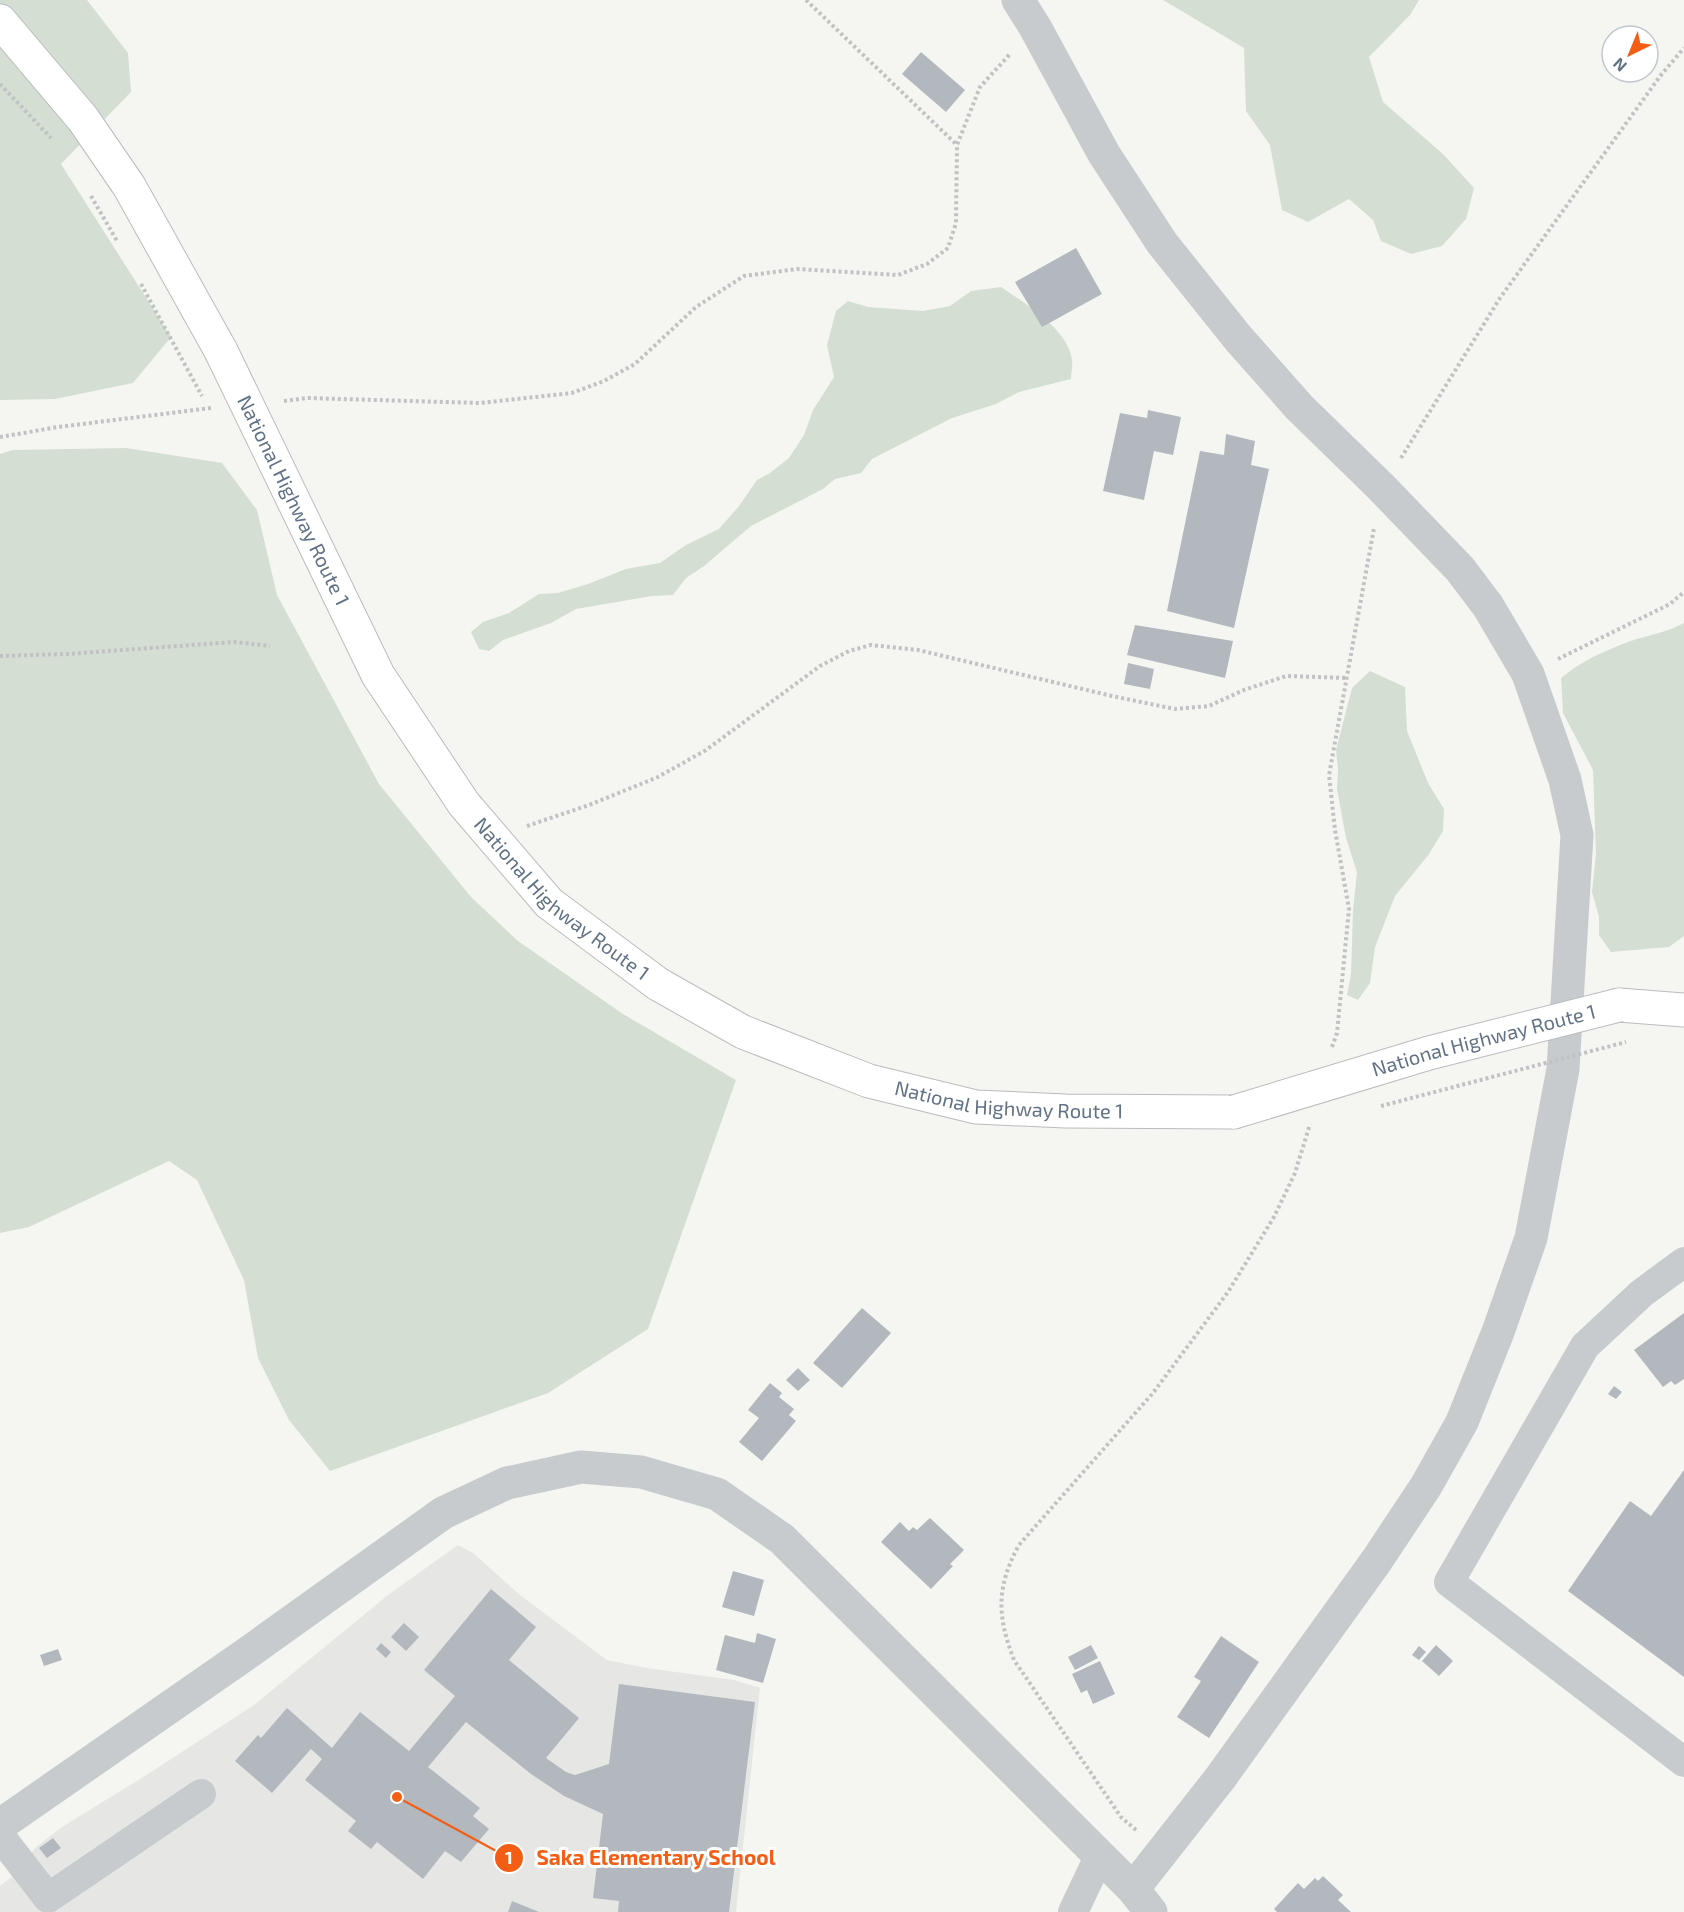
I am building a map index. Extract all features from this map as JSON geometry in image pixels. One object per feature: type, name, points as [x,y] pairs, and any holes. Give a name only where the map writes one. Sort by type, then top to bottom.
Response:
[{"type":"highway","name":"National Highway Route 1","points":[[0,21],[83,119],[129,186],[221,351],[378,675],[464,804],[549,903],[658,984],[743,1032],[869,1081],[976,1107],[1065,1111],[1234,1112],[1429,1053],[1619,1005],[1684,1010]]},
{"type":"street","points":[[0,1825],[249,1652],[443,1513],[507,1483],[581,1467],[640,1472],[717,1494],[782,1539],[1100,1855],[1142,1900],[1161,1853],[1221,1777],[1377,1560],[1426,1486],[1462,1422],[1498,1332],[1531,1238],[1563,1069],[1577,835],[1565,780],[1528,674],[1488,606],[1460,569],[1299,407],[1238,338],[1162,243],[1104,154],[1018,0]]},
{"type":"street","points":[[1684,1262],[1642,1293],[1585,1346],[1449,1582],[1684,1762]]},
{"type":"street","points":[[0,1836],[48,1898],[201,1794]]},
{"type":"street","points":[[1073,1912],[1100,1855]]},
{"type":"path","points":[[806,0],[957,145]]},
{"type":"path","points":[[274,402],[307,398],[480,404],[572,393],[604,381],[635,364],[696,307],[744,276],[797,269],[898,275],[927,264],[948,248],[956,222],[957,145],[980,87],[1035,27]]},
{"type":"path","points":[[1330,1055],[1337,1033],[1348,909],[1329,775],[1336,727],[1382,488],[1500,298],[1661,75],[1684,48]]},
{"type":"path","points":[[0,84],[53,141]]},
{"type":"path","points":[[86,188],[122,249]]},
{"type":"path","points":[[138,279],[214,418]]},
{"type":"path","points":[[0,437],[58,427],[219,408]]},
{"type":"path","points":[[1528,674],[1670,604],[1684,592]]},
{"type":"path","points":[[0,656],[67,654],[234,642],[270,646]]},
{"type":"path","points":[[526,826],[589,805],[658,777],[706,750],[820,666],[849,651],[871,645],[918,650],[1175,709],[1209,706],[1244,690],[1286,676],[1347,678]]},
{"type":"path","points":[[1377,1107],[1626,1042]]},
{"type":"path","points":[[1161,1853],[1121,1817],[1014,1660],[1005,1637],[1000,1609],[1008,1565],[1019,1545],[1153,1392],[1228,1292],[1274,1217],[1295,1173],[1311,1119]]},
{"type":"path","points":[[1297,1128],[1320,1122]]},
{"type":"shaded area","points":[[0,0],[87,0],[128,53],[131,92],[61,164],[171,337],[133,383],[55,399],[0,400]]},
{"type":"shaded area","points":[[1163,0],[1419,0],[1410,15],[1369,57],[1383,102],[1443,154],[1474,188],[1466,219],[1442,246],[1411,254],[1381,241],[1373,220],[1349,199],[1308,222],[1282,210],[1270,145],[1246,111],[1244,48]]},
{"type":"shaded area","points":[[1001,287],[1044,318],[1063,338],[1072,360],[1071,379],[1019,392],[996,404],[952,418],[872,459],[861,473],[835,479],[823,489],[751,526],[704,566],[686,578],[673,595],[652,596],[576,609],[551,623],[503,640],[489,651],[479,649],[471,632],[483,622],[509,613],[539,594],[558,593],[626,569],[660,563],[686,545],[719,529],[757,480],[789,458],[804,435],[813,410],[834,377],[827,345],[836,311],[848,301],[868,307],[923,311],[950,306],[971,291]]},
{"type":"shaded area","points":[[126,448],[222,463],[257,510],[277,595],[379,784],[471,897],[518,941],[623,1014],[736,1080],[648,1329],[548,1393],[330,1471],[289,1420],[258,1358],[244,1280],[197,1180],[169,1161],[29,1227],[0,1233],[0,454],[13,450]]},
{"type":"shaded area","points":[[1684,623],[1684,936],[1669,947],[1611,952],[1599,935],[1599,917],[1592,892],[1596,854],[1593,770],[1563,713],[1561,678],[1585,661],[1603,652]]},
{"type":"shaded area","points":[[1370,671],[1405,687],[1407,731],[1428,783],[1444,809],[1443,831],[1429,854],[1395,896],[1375,947],[1370,983],[1358,1000],[1347,995],[1351,974],[1357,872],[1346,838],[1337,789],[1336,750],[1352,688]]},
{"type":"shaded area","points":[[458,1545],[473,1553],[520,1595],[607,1660],[734,1680],[760,1688],[736,1912],[0,1912],[0,1886],[18,1872],[35,1848],[62,1827],[254,1705],[388,1595]]},
{"type":"building","points":[[921,52],[965,90],[946,112],[902,74]]},
{"type":"building","points":[[1076,248],[1102,294],[1042,327],[1015,282]]},
{"type":"building","points":[[1148,410],[1181,417],[1173,455],[1154,451],[1144,500],[1103,491],[1120,413],[1147,418]]},
{"type":"building","points":[[1226,434],[1255,441],[1251,465],[1269,469],[1234,628],[1167,611],[1200,451],[1224,455]]},
{"type":"building","points":[[1135,625],[1233,641],[1225,678],[1127,655]]},
{"type":"building","points":[[1128,663],[1154,669],[1150,689],[1124,684]]},
{"type":"building","points":[[862,1308],[891,1333],[842,1388],[813,1363]]},
{"type":"building","points":[[1684,1313],[1684,1379],[1675,1385],[1671,1381],[1663,1387],[1634,1350]]},
{"type":"building","points":[[798,1368],[810,1380],[798,1391],[786,1380]]},
{"type":"building","points":[[770,1383],[782,1393],[779,1397],[794,1409],[789,1415],[796,1421],[762,1461],[739,1442],[759,1418],[748,1410]]},
{"type":"building","points":[[1614,1386],[1622,1392],[1616,1399],[1608,1394]]},
{"type":"building","points":[[1684,1470],[1684,1677],[1568,1591],[1630,1501],[1651,1516]]},
{"type":"building","points":[[930,1518],[964,1550],[950,1564],[953,1566],[931,1589],[881,1542],[900,1522],[909,1531],[913,1527],[917,1530]]},
{"type":"building","points":[[733,1571],[764,1580],[754,1616],[722,1607]]},
{"type":"building","points":[[491,1589],[536,1627],[509,1660],[579,1718],[546,1758],[566,1772],[575,1775],[609,1764],[619,1684],[755,1702],[729,1912],[618,1912],[619,1901],[593,1898],[603,1814],[564,1796],[531,1774],[466,1722],[428,1767],[480,1808],[473,1816],[489,1829],[461,1862],[445,1851],[423,1879],[377,1842],[371,1849],[348,1831],[356,1821],[305,1780],[322,1759],[311,1749],[272,1793],[235,1761],[258,1735],[261,1738],[287,1708],[332,1748],[360,1712],[409,1751],[455,1696],[424,1670]]},
{"type":"building","points":[[404,1623],[419,1637],[406,1651],[391,1637]]},
{"type":"building","points":[[757,1633],[776,1639],[763,1683],[716,1670],[725,1635],[755,1643]]},
{"type":"building","points":[[1221,1636],[1259,1662],[1209,1738],[1177,1717],[1201,1681],[1194,1677]]},
{"type":"building","points":[[381,1643],[391,1652],[386,1658],[376,1649]]},
{"type":"building","points":[[1091,1645],[1098,1658],[1075,1670],[1068,1657]]},
{"type":"building","points":[[1436,1645],[1453,1661],[1439,1676],[1422,1661]]},
{"type":"building","points":[[1419,1646],[1426,1652],[1419,1660],[1412,1655]]},
{"type":"building","points":[[58,1649],[62,1660],[44,1666],[40,1655]]},
{"type":"building","points":[[1100,1661],[1115,1694],[1093,1704],[1087,1690],[1081,1693],[1072,1674]]},
{"type":"building","points":[[53,1838],[61,1848],[47,1858],[39,1848]]},
{"type":"building","points":[[1323,1876],[1343,1895],[1338,1900],[1351,1912],[1277,1912],[1274,1909],[1298,1883],[1304,1889],[1315,1878],[1318,1881]]},
{"type":"building","points":[[512,1901],[539,1912],[508,1912]]},
{"type":"place","name":"Saka Elementary School","points":[[397,1797]]}]
